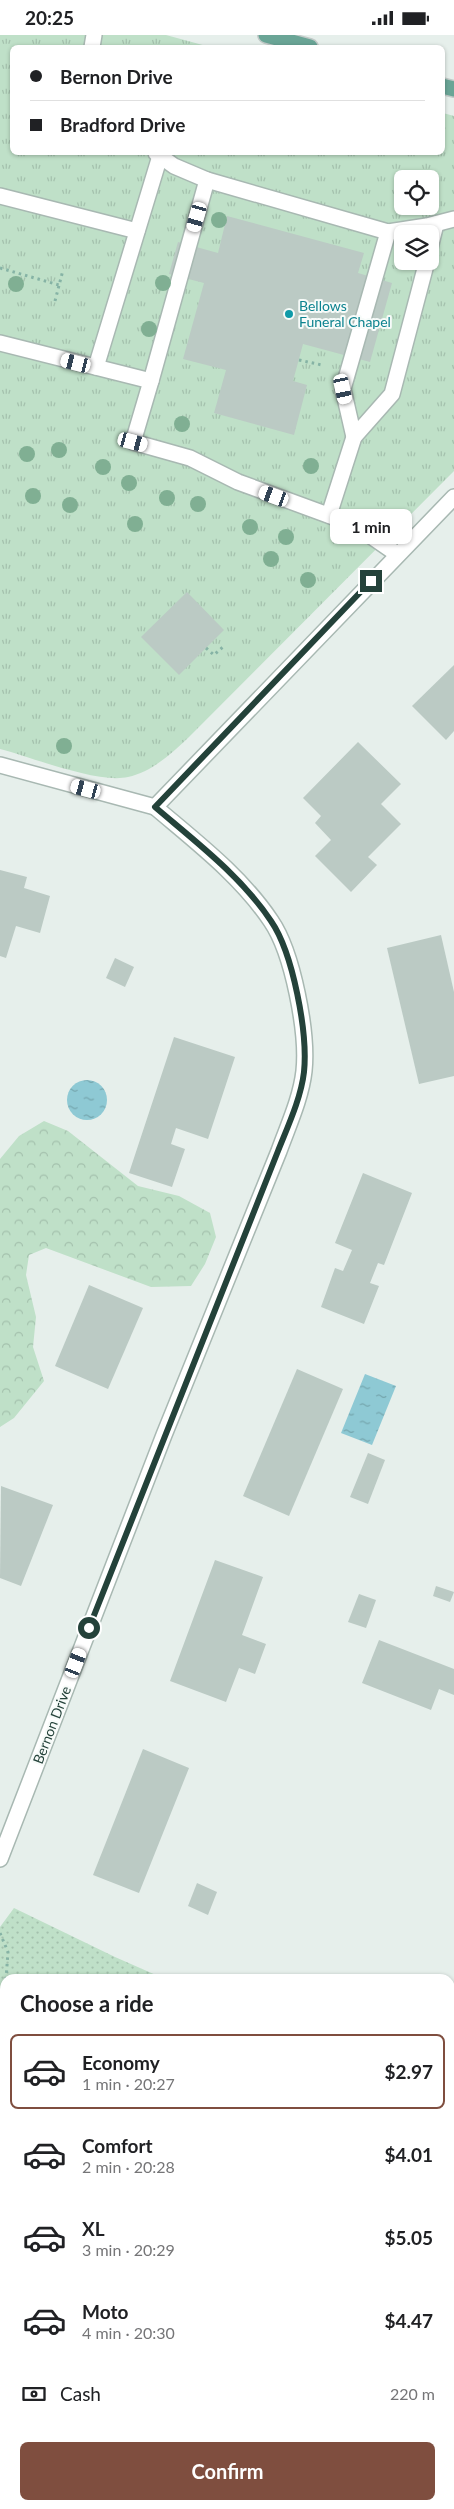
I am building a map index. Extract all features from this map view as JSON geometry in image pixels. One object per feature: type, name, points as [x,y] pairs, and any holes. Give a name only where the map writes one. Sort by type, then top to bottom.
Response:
[{"type":"main road","points":[[266,35],[303,45]]},
{"type":"street","points":[[96,367],[158,155]]},
{"type":"street","points":[[159,155],[174,165],[207,180],[388,231],[436,224],[454,219]]},
{"type":"street","points":[[207,180],[133,442],[190,458],[238,483],[355,525],[397,554]]},
{"type":"street","points":[[0,196],[137,231]]},
{"type":"street","points":[[354,437],[343,389],[388,231]]},
{"type":"street","points":[[329,515],[354,437],[392,394],[424,270]]},
{"type":"street","points":[[0,343],[151,381]]},
{"type":"street","points":[[0,765],[155,807],[454,497]]},
{"type":"street","name":"Bernon Drive","points":[[0,1859],[164,1435],[221,1297],[293,1111],[304,1071],[302,1027],[294,970],[272,922],[234,876],[155,807]]},
{"type":"path","points":[[0,268],[59,285]]},
{"type":"path","points":[[55,301],[63,270]]},
{"type":"path","points":[[299,360],[326,365]]},
{"type":"path","points":[[206,648],[214,655],[226,645]]},
{"type":"path","points":[[0,1933],[8,1952],[6,1974]]},
{"type":"green space","points":[[0,35],[166,35],[203,45],[10,45],[10,155],[445,155],[445,114],[454,116],[454,471],[169,755],[145,771],[128,777],[100,777],[0,749]]},
{"type":"green space","points":[[44,1121],[68,1131],[138,1186],[179,1196],[210,1213],[216,1237],[205,1264],[191,1286],[151,1287],[46,1248],[29,1255],[26,1275],[36,1317],[33,1347],[44,1381],[14,1418],[0,1427],[0,1159],[19,1136]]},
{"type":"green space","points":[[14,1908],[154,1974],[0,1974],[0,1927]]},
{"type":"water","points":[[87,1080],[101,1086],[107,1100],[101,1114],[87,1120],[73,1114],[67,1100],[73,1086]]},
{"type":"water","points":[[365,1374],[396,1386],[372,1445],[341,1433]]},
{"type":"building","name":"Bellows Funeral Chapel","points":[[227,216],[364,253],[358,273],[392,283],[370,362],[303,344],[293,381],[307,385],[294,435],[214,413],[226,370],[183,359],[204,283],[169,274],[178,242],[218,253]]},
{"type":"building","points":[[187,592],[224,630],[179,675],[141,637]]},
{"type":"building","points":[[454,665],[454,731],[446,740],[412,706]]},
{"type":"building","points":[[358,742],[401,784],[381,804],[401,824],[368,857],[377,865],[351,892],[315,856],[331,840],[315,823],[321,816],[303,798]]},
{"type":"building","points":[[0,870],[27,877],[24,888],[50,896],[40,933],[16,926],[6,958],[0,956]]},
{"type":"building","points":[[441,935],[454,992],[454,1076],[419,1084],[387,948]]},
{"type":"building","points":[[115,958],[134,967],[125,987],[106,978]]},
{"type":"building","points":[[174,1037],[235,1057],[208,1139],[176,1128],[171,1144],[185,1149],[172,1187],[129,1173]]},
{"type":"building","points":[[363,1173],[412,1193],[384,1265],[378,1263],[370,1283],[379,1286],[364,1324],[321,1307],[335,1268],[343,1271],[352,1250],[335,1243]]},
{"type":"building","points":[[89,1285],[143,1308],[108,1389],[55,1366]]},
{"type":"building","points":[[297,1369],[343,1389],[289,1516],[243,1496]]},
{"type":"building","points":[[368,1453],[385,1460],[368,1504],[350,1497]]},
{"type":"building","points":[[1,1486],[53,1505],[21,1586],[0,1578]]},
{"type":"building","points":[[215,1560],[263,1577],[242,1635],[266,1644],[255,1674],[239,1668],[226,1702],[170,1681]]},
{"type":"building","points":[[436,1586],[454,1592],[450,1602],[433,1596]]},
{"type":"building","points":[[359,1594],[376,1600],[366,1628],[348,1622]]},
{"type":"building","points":[[379,1640],[454,1669],[454,1695],[439,1689],[431,1710],[362,1683]]},
{"type":"building","points":[[143,1749],[189,1768],[139,1893],[93,1875]]},
{"type":"building","points":[[197,1883],[217,1892],[208,1915],[188,1906]]},
{"type":"place","name":"Bellows Funeral Chapel","points":[[289,314]]},
{"type":"route","points":[[89,1628],[278,1151],[293,1111],[304,1071],[302,1027],[294,970],[272,922],[234,876],[155,807],[371,581]]}]
